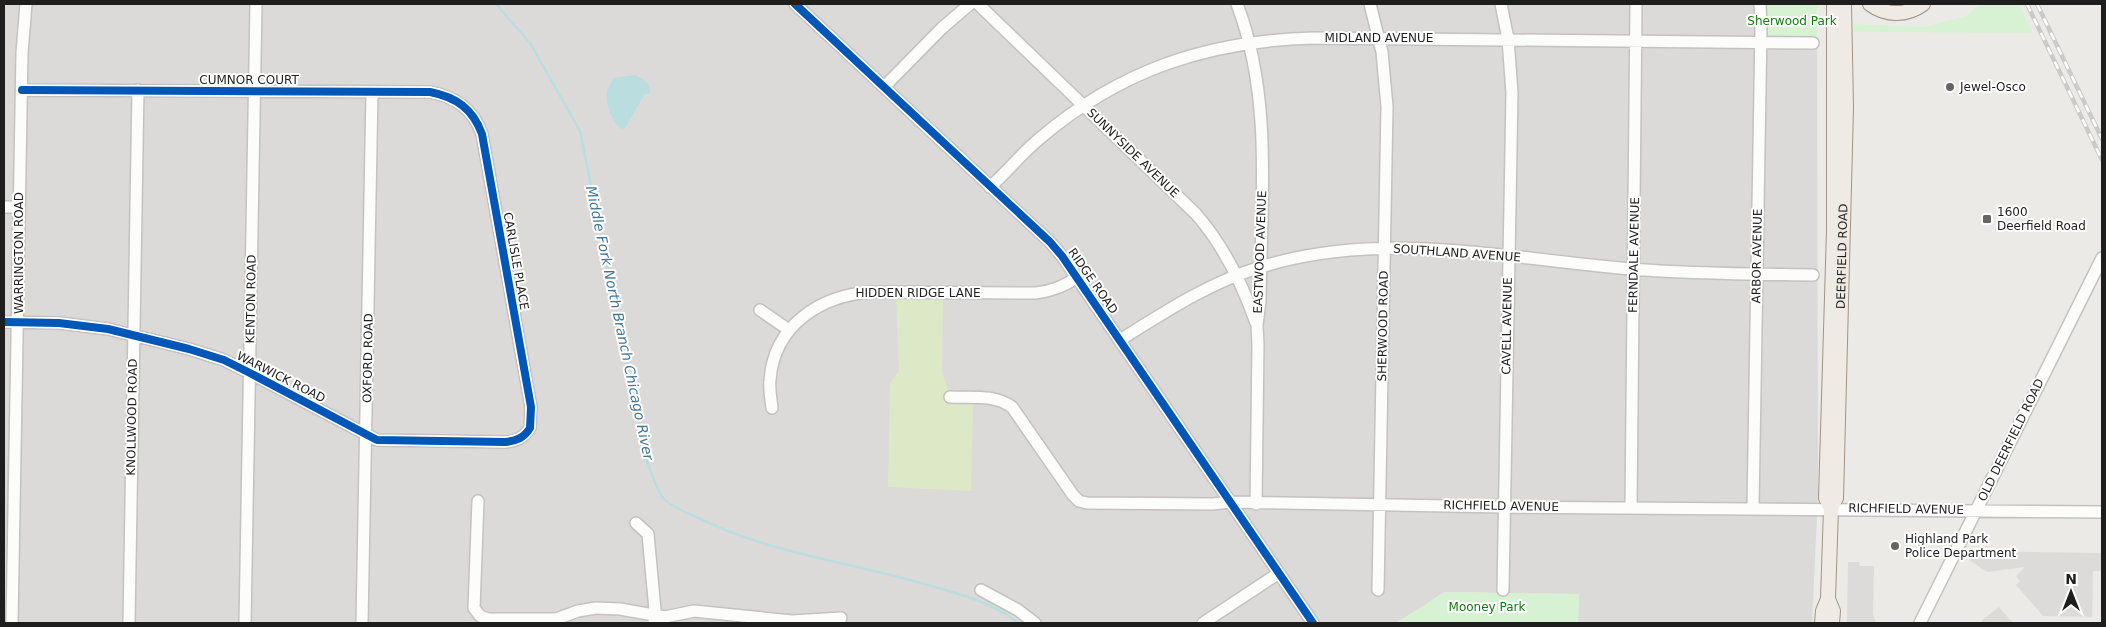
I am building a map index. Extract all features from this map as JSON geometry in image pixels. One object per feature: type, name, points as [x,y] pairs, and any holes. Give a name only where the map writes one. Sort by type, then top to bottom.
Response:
[{"type":"main road","name":"DEERFIELD ROAD","points":[[1831,508],[1826,498],[1834,230],[1834,4]]},
{"type":"main road","name":"DEERFIELD ROAD","points":[[1832,623],[1832,611],[1828,599],[1831,508],[1836,498],[1844,215],[1846,107],[1844,4]]},
{"type":"main road","points":[[1870,4],[1881,11],[1892,13],[1910,11],[1923,4]]},
{"type":"main road","name":"DEERFIELD ROAD","points":[[1822,623],[1823,611],[1828,599]]},
{"type":"street","name":"WARRINGTON ROAD","points":[[12,623],[8,570],[18,322],[19,207],[26,4]]},
{"type":"street","name":"KENTON ROAD","points":[[245,623],[256,4]]},
{"type":"street","name":"RIDGE ROAD","points":[[796,4],[1050,242],[1120,340],[1312,623]]},
{"type":"street","points":[[884,87],[942,28],[970,4]]},
{"type":"street","name":"SUNNYSIDE AVENUE","points":[[978,4],[1196,214],[1222,247],[1237,275],[1256,325]]},
{"type":"street","name":"EASTWOOD AVENUE","points":[[1237,4],[1249,42],[1259,94],[1262,139],[1260,302],[1256,325],[1258,345],[1256,504]]},
{"type":"street","name":"SHERWOOD ROAD","points":[[1370,4],[1379,38],[1387,107],[1378,590]]},
{"type":"street","name":"CAVELL AVENUE","points":[[1501,4],[1508,39],[1512,93],[1503,590]]},
{"type":"street","name":"FERNDALE AVENUE","points":[[1631,507],[1636,4]]},
{"type":"street","name":"ARBOR AVENUE","points":[[1753,508],[1761,42],[1760,4]]},
{"type":"street","name":"MIDLAND AVENUE","points":[[990,187],[1038,140],[1083,105],[1129,80],[1176,60],[1209,50],[1249,42],[1293,38],[1379,38],[1813,43]]},
{"type":"street","name":"CUMNOR COURT","points":[[22,90],[440,94],[452,98],[470,112]]},
{"type":"street","name":"KNOLLWOOD ROAD","points":[[129,623],[138,90]]},
{"type":"street","name":"OXFORD ROAD","points":[[362,623],[372,92]]},
{"type":"street","name":"CARLISLE PLACE","points":[[470,112],[477,120],[482,134],[531,417]]},
{"type":"street","points":[[4,207],[19,207]]},
{"type":"street","name":"SOUTHLAND AVENUE","points":[[1120,340],[1174,307],[1237,275],[1260,267],[1319,253],[1385,248],[1508,256],[1633,270],[1814,275]]},
{"type":"street","name":"OLD DEERFIELD ROAD","points":[[1920,623],[2102,258]]},
{"type":"street","name":"HIDDEN RIDGE LANE","points":[[772,408],[770,388],[772,367],[782,341],[789,330],[812,309],[838,297],[852,293],[1036,293],[1053,291],[1077,278]]},
{"type":"street","points":[[760,310],[789,330]]},
{"type":"street","name":"WARWICK ROAD","points":[[4,322],[68,324],[108,329],[189,348],[224,360],[377,440],[515,441],[527,433],[530,428],[531,417]]},
{"type":"street","name":"RICHFIELD AVENUE","points":[[950,397],[1003,400],[1012,407],[1073,495],[1079,501],[1087,503],[1213,504],[1230,502],[1256,504],[1504,507],[1831,508],[2102,512]]},
{"type":"street","points":[[478,501],[474,608],[480,616],[495,620],[556,619],[578,611],[596,608],[634,611],[654,620],[694,611],[776,620],[817,621],[842,618]]},
{"type":"street","points":[[636,523],[648,534],[654,620]]},
{"type":"street","points":[[1203,623],[1279,573]]},
{"type":"street","points":[[981,590],[999,598],[1035,623]]},
{"type":"shaded area","points":[[4,4],[1817,4],[1818,494],[1812,623],[1578,623],[1579,594],[1445,592],[1396,623],[4,623]]},
{"type":"shaded area","points":[[1975,551],[2102,553],[2102,571],[2093,571],[2092,617],[2043,616],[2016,585],[2020,581],[2016,576],[2025,567],[1987,572],[1969,560]]},
{"type":"shaded area","points":[[1848,562],[1859,562],[1860,566],[1874,566],[1873,614],[1876,623],[1847,623]]},
{"type":"shaded area","points":[[1999,607],[2013,623],[1983,623],[1981,621]]},
{"type":"green space","name":"Sherwood Park","points":[[1766,4],[1817,4],[1817,39],[1768,37]]},
{"type":"green space","name":"Sherwood Park","points":[[1980,4],[2019,4],[2033,33],[1852,32],[1853,24],[1924,27],[1966,16]]},
{"type":"green space","points":[[896,296],[943,296],[942,372],[948,391],[947,404],[973,403],[971,491],[888,487],[890,383],[899,371]]},
{"type":"green space","name":"Mooney Park","points":[[1445,592],[1579,594],[1578,623],[1396,623]]},
{"type":"water","points":[[635,75],[646,81],[650,93],[644,95],[625,128],[621,129],[610,112],[607,90],[614,78]]},
{"type":"waterway","name":"Middle Fork North Branch Chicago River","points":[[496,4],[530,43],[580,131],[646,458],[656,485],[664,499],[683,512],[759,542],[900,577],[963,595],[997,609],[1018,623]]},
{"type":"railway","points":[[2027,4],[2102,160]]},
{"type":"railway","points":[[2037,4],[2102,139]]},
{"type":"cycle path","points":[[795,4],[1050,242],[1062,256],[1313,623]]},
{"type":"cycle path","points":[[4,322],[59,323],[108,329],[189,349],[224,360],[377,440],[505,442],[519,438],[530,428],[531,407],[482,134],[474,118],[456,101],[430,92],[22,90]]},
{"type":"place","name":"Jewel-Osco","points":[[1950,87]]},
{"type":"place","name":"1600 Deerfield Road","points":[[1987,219]]},
{"type":"place","name":"Highland Park Police Department","points":[[1895,546]]}]
